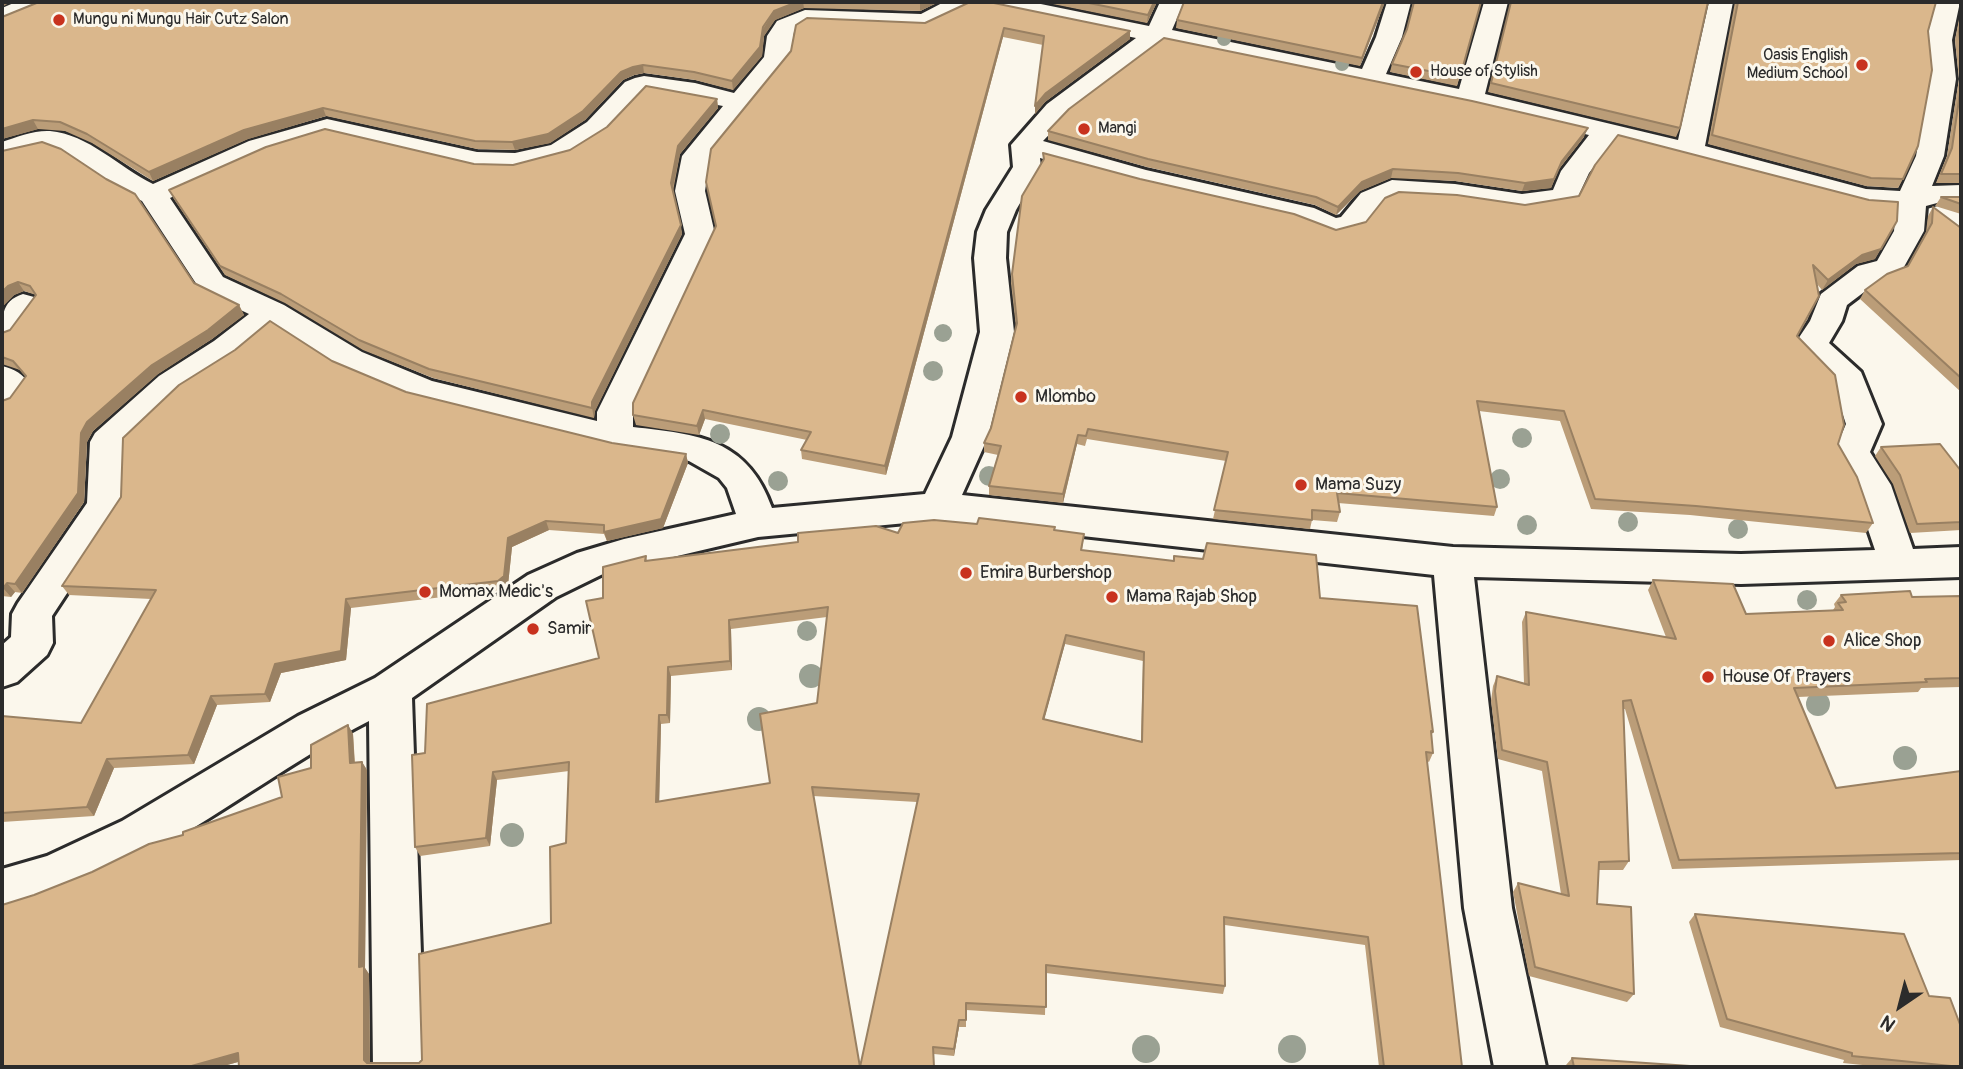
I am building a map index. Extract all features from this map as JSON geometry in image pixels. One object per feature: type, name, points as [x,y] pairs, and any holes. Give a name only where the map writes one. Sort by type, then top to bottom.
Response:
[{"type":"street","points":[[2,18],[35,2]]},
{"type":"street","points":[[615,437],[615,412],[700,234],[690,191],[696,156],[777,58],[778,37],[787,23],[805,17],[925,22],[961,2]]},
{"type":"street","points":[[996,2],[1470,99],[1690,151],[1865,198],[1911,201],[1935,194],[1961,194]]},
{"type":"street","points":[[938,506],[970,437],[998,332],[990,258],[992,232],[1001,210],[1027,167],[1025,145],[1057,110],[1158,34],[1172,2]]},
{"type":"street","points":[[1371,78],[1389,37],[1399,2]]},
{"type":"street","points":[[1470,99],[1496,2]]},
{"type":"street","points":[[1690,151],[1721,2]]},
{"type":"street","points":[[1901,564],[1892,546],[1872,485],[1852,452],[1864,424],[1849,380],[1811,345],[1826,321],[1832,301],[1869,273],[1889,267],[1909,231],[1911,201],[1930,156],[1943,79],[1939,40],[1948,2]]},
{"type":"street","points":[[153,195],[259,147],[327,127],[477,161],[515,162],[561,150],[597,128],[634,88],[644,84],[695,91],[738,102]]},
{"type":"street","points":[[1025,145],[1140,177],[1303,214],[1333,228],[1352,223],[1371,199],[1392,189],[1455,193],[1522,203],[1565,197],[1575,171],[1607,132]]},
{"type":"street","points":[[2,151],[49,139],[77,149],[122,180],[153,195],[212,284],[272,313],[350,360],[422,390],[615,437],[700,450],[720,461],[742,480],[758,523]]},
{"type":"street","points":[[2,331],[23,304]]},
{"type":"street","points":[[2,670],[32,614],[106,505],[108,442],[171,384],[226,349],[272,313]]},
{"type":"street","points":[[2,377],[13,385],[2,398]]},
{"type":"street","points":[[2,891],[56,875],[138,836],[313,729],[390,690],[542,586],[591,563],[758,523],[938,506],[1453,562],[1741,569],[1961,562]]},
{"type":"street","points":[[1453,562],[1488,908],[1520,1067]]},
{"type":"street","points":[[390,690],[399,1067]]},
{"type":"building","points":[[39,2],[797,2],[774,11],[763,27],[760,47],[732,81],[694,72],[643,65],[633,67],[621,72],[583,111],[548,134],[512,142],[475,141],[323,108],[244,130],[149,172],[87,134],[60,122],[33,120],[2,129],[2,17]]},
{"type":"building","points":[[970,2],[989,2],[1130,31],[1046,93],[1035,106],[1044,36],[1004,28],[885,466],[801,450],[811,432],[703,410],[697,426],[633,415],[633,403],[716,226],[706,182],[711,149],[791,51],[796,25],[807,18],[925,23]]},
{"type":"building","points":[[1084,2],[1154,2],[1148,15]]},
{"type":"building","points":[[1184,2],[1383,2],[1362,58],[1177,20]]},
{"type":"building","points":[[1414,2],[1481,2],[1460,77],[1392,64],[1407,29]]},
{"type":"building","points":[[1511,2],[1708,2],[1680,128],[1491,83]]},
{"type":"building","points":[[1738,2],[1936,2],[1928,31],[1932,70],[1918,146],[1903,179],[1871,178],[1712,135]]},
{"type":"building","points":[[1164,38],[1472,101],[1588,128],[1562,161],[1554,179],[1525,183],[1458,173],[1393,169],[1362,182],[1338,207],[1316,197],[1148,159],[1048,131],[1069,109]]},
{"type":"building","points":[[646,86],[717,99],[678,146],[671,183],[681,225],[592,402],[592,408],[429,369],[359,340],[281,294],[220,266],[169,190],[266,147],[325,129],[474,164],[513,165],[570,150],[607,127]]},
{"type":"building","points":[[1961,86],[1961,174],[1941,174],[1952,148]]},
{"type":"building","points":[[1618,135],[1869,200],[1898,202],[1897,221],[1881,249],[1862,255],[1828,280],[1813,265],[1819,296],[1797,336],[1835,375],[1844,425],[1838,444],[1857,477],[1873,523],[1595,499],[1564,411],[1477,401],[1497,507],[1337,493],[1340,512],[1312,510],[1312,520],[1214,510],[1228,452],[1088,429],[1086,436],[1078,435],[1063,494],[989,486],[1001,446],[984,443],[991,428],[1017,323],[1012,274],[1022,196],[1044,159],[1043,153],[1140,179],[1294,214],[1336,230],[1366,222],[1385,198],[1399,192],[1457,195],[1525,205],[1579,196],[1595,165]]},
{"type":"building","points":[[42,142],[61,149],[106,179],[135,194],[194,283],[239,305],[208,330],[152,365],[87,422],[81,433],[78,493],[15,584],[7,583],[2,588],[2,401],[10,398],[26,376],[13,361],[2,357],[2,333],[10,330],[36,295],[30,286],[18,282],[2,292],[2,151]]},
{"type":"building","points":[[1941,197],[1961,197],[1961,204]]},
{"type":"building","points":[[1933,207],[1961,228],[1961,378],[1865,290],[1887,274],[1908,266],[1932,223]]},
{"type":"building","points":[[270,321],[332,361],[406,392],[612,443],[686,454],[661,519],[604,532],[604,525],[546,521],[508,538],[504,576],[498,581],[346,599],[341,651],[275,664],[265,694],[211,696],[188,755],[107,759],[87,807],[2,813],[2,716],[81,723],[156,590],[62,586],[121,497],[123,438],[179,385],[235,350]]},
{"type":"building","points":[[1940,444],[1961,471],[1961,522],[1917,524],[1900,475],[1881,447]]},
{"type":"building","points":[[979,518],[1055,527],[1054,530],[1084,534],[1081,550],[1174,561],[1174,556],[1203,559],[1207,543],[1316,555],[1320,598],[1417,606],[1433,732],[1431,731],[1433,753],[1426,752],[1462,1067],[1384,1067],[1368,937],[1224,917],[1225,986],[1046,965],[1046,1007],[966,1003],[966,1020],[959,1020],[954,1049],[933,1047],[934,1067],[860,1067],[239,1067],[238,1053],[188,1067],[2,1067],[2,905],[92,872],[149,844],[183,835],[183,832],[282,797],[278,777],[311,768],[311,745],[348,725],[350,763],[362,762],[359,967],[364,966],[364,1060],[367,1063],[419,1063],[422,1060],[419,954],[551,923],[550,847],[566,843],[569,762],[493,772],[486,838],[415,847],[412,755],[425,753],[427,704],[599,658],[586,601],[603,598],[603,567],[646,556],[645,561],[798,542],[798,533],[876,526],[898,533],[903,523],[934,520],[977,524]],"holes":[[[828,607],[817,703],[760,714],[770,783],[656,802],[659,715],[667,715],[668,667],[730,661],[729,620]],[[1066,635],[1144,652],[1142,742],[1043,719]],[[812,787],[919,794],[860,1067]]]},
{"type":"building","points":[[1653,580],[1733,584],[1746,614],[1843,610],[1838,603],[1846,602],[1841,595],[1910,591],[1912,597],[1961,596],[1961,678],[1794,688],[1836,788],[1961,771],[1961,853],[1679,860],[1631,700],[1623,701],[1629,861],[1599,862],[1597,904],[1631,907],[1634,994],[1535,967],[1518,883],[1569,896],[1547,762],[1502,750],[1495,691],[1497,676],[1529,685],[1526,612],[1676,639]]},
{"type":"building","points":[[1695,914],[1904,934],[1929,996],[1950,998],[1961,1027],[1961,1067],[1852,1056],[1852,1053],[1727,1019]]},
{"type":"building","points":[[1572,1058],[1705,1067],[1574,1067]]},
{"type":"place","name":"Mungu ni Mungu Hair Cutz Salon","points":[[59,20]]},
{"type":"place","name":"Oasis English Medium School","points":[[1862,65]]},
{"type":"place","name":"House of Stylish","points":[[1416,72]]},
{"type":"place","name":"Mangi","points":[[1084,129]]},
{"type":"place","name":"Mlombo","points":[[1021,397]]},
{"type":"place","name":"Mama Suzy","points":[[1301,485]]},
{"type":"place","name":"Emira Burbershop","points":[[966,573]]},
{"type":"place","name":"Momax Medic's","points":[[425,592]]},
{"type":"place","name":"Mama Rajab Shop","points":[[1112,597]]},
{"type":"place","name":"Samir","points":[[533,629]]},
{"type":"place","name":"Alice Shop","points":[[1829,641]]},
{"type":"place","name":"House Of Prayers","points":[[1708,677]]}]
